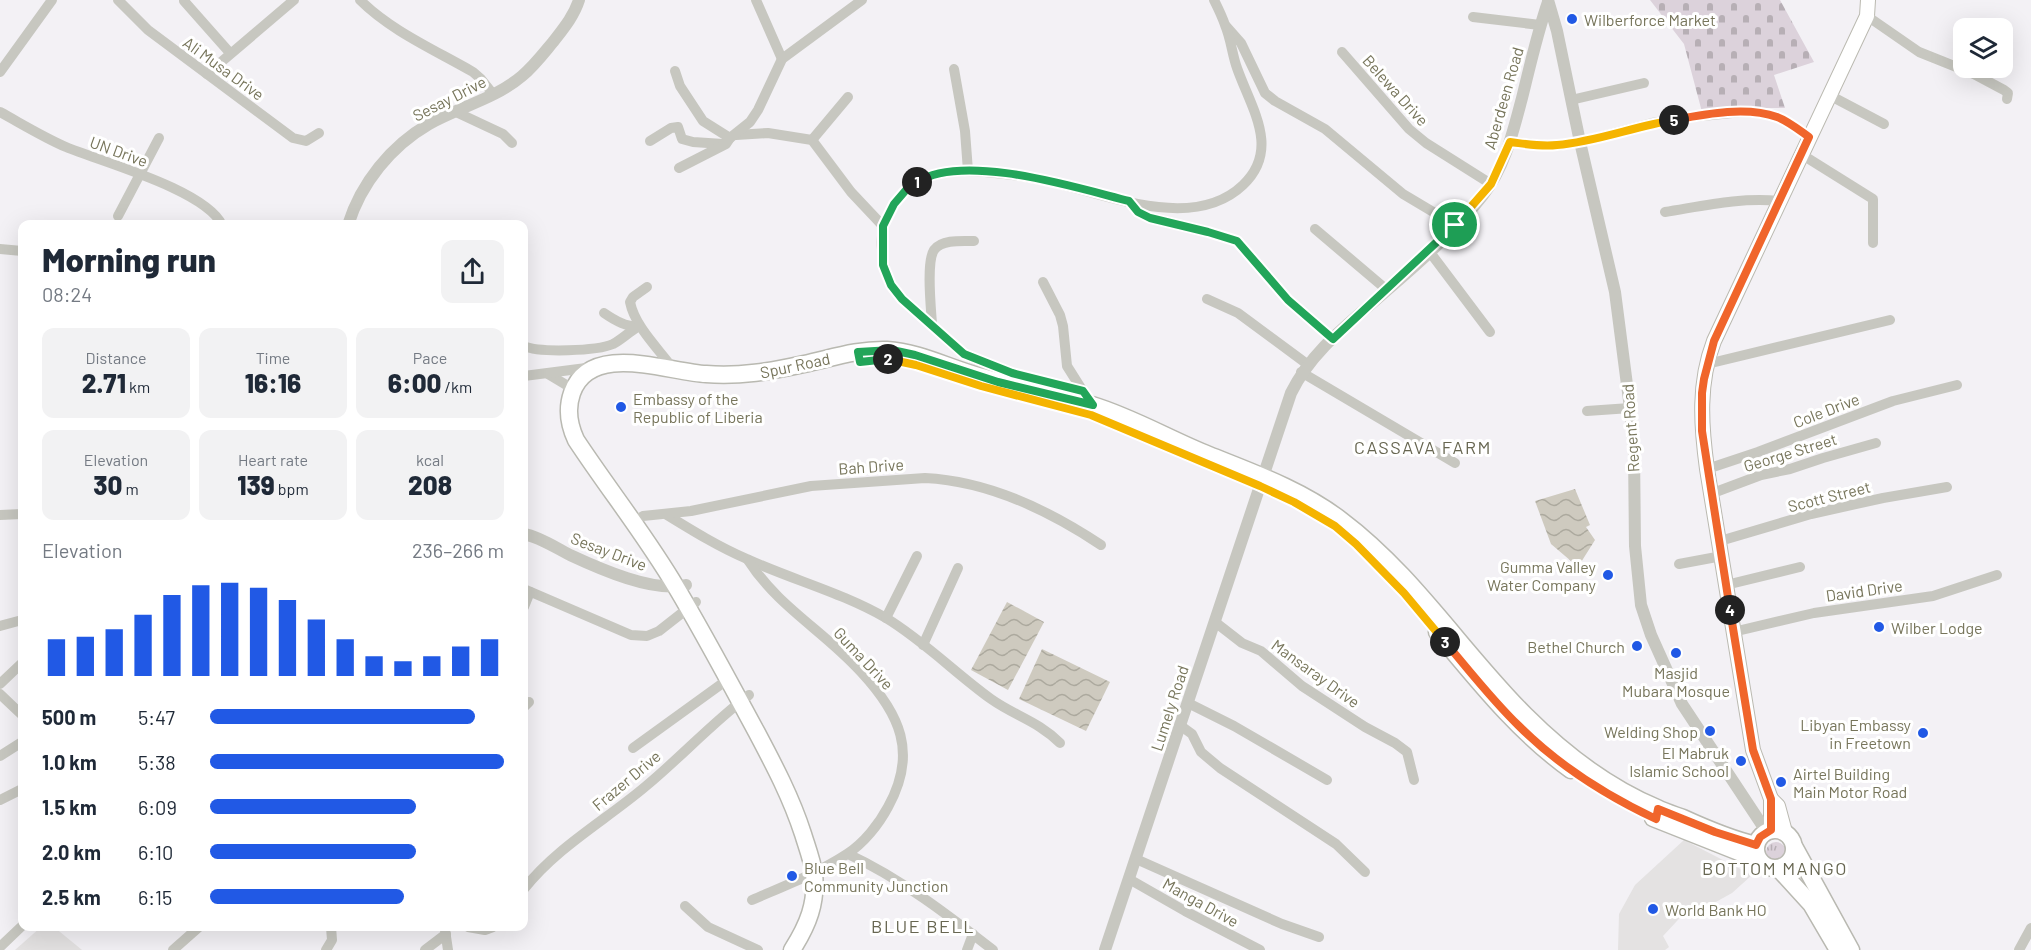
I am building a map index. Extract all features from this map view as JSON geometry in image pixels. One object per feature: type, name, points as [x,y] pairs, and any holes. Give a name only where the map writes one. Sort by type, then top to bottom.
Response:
[{"type":"main road","points":[[1774,831],[1778,806],[1771,799],[1753,750],[1733,632],[1702,431],[1702,393],[1714,341],[1867,16],[1868,0]]},
{"type":"main road","name":"Spur Road","points":[[805,950],[821,915],[825,890],[808,815],[681,586],[615,486],[586,437],[578,412],[580,399],[585,390],[599,376],[624,373],[701,384],[752,385],[892,350],[989,379],[1093,405],[1262,481],[1335,526],[1408,591],[1492,697],[1539,744],[1601,789],[1657,814],[1757,853]]},
{"type":"main road","name":"Spur Road","points":[[594,367],[617,363],[704,374],[734,375],[859,357],[902,361],[981,386],[1086,414],[1262,481]]},
{"type":"main road","points":[[573,388],[580,378],[594,367]]},
{"type":"main road","name":"Spur Road","points":[[573,388],[568,417],[571,429],[583,450],[615,486]]},
{"type":"main road","name":"Spur Road","points":[[724,662],[727,680],[744,698]]},
{"type":"main road","points":[[1774,831],[1793,841],[1821,891],[1844,949]]},
{"type":"main road","points":[[1774,831],[1760,837],[1757,853],[1768,867],[1778,868],[1790,861],[1795,848]]},
{"type":"main road","points":[[1778,868],[1811,904],[1844,949]]},
{"type":"main road","name":"Spur Road","points":[[792,950],[805,930],[812,913],[819,869]]},
{"type":"street","points":[[0,72],[52,0]]},
{"type":"street","name":"Ali Musa Drive","points":[[118,0],[148,30],[294,138],[302,142],[319,133]]},
{"type":"street","points":[[207,74],[294,0]]},
{"type":"street","points":[[360,0],[394,27],[473,72],[482,79],[493,94]]},
{"type":"street","points":[[756,0],[782,59]]},
{"type":"street","points":[[679,168],[731,139],[750,122],[782,59],[862,0]]},
{"type":"street","points":[[1083,391],[1012,373],[964,354],[902,299],[891,285],[883,265],[883,226],[894,204],[906,190],[919,180],[936,174],[968,171],[1023,176],[1129,201],[1186,209],[1222,199],[1241,188],[1250,178],[1262,153],[1262,138],[1258,118],[1232,52],[1226,26],[1214,0]]},
{"type":"street","points":[[184,1],[230,53]]},
{"type":"street","name":"Aberdeen Road","points":[[1262,481],[1281,418],[1304,368],[1429,251],[1491,184],[1510,142],[1548,1]]},
{"type":"street","name":"Regent Road","points":[[1548,1],[1557,31],[1615,292],[1634,450],[1636,569],[1645,620],[1682,704],[1774,831]]},
{"type":"street","name":"Sesay Drive","points":[[350,220],[356,200],[366,183],[404,142],[429,124],[521,78],[569,22],[578,4]]},
{"type":"street","points":[[1867,16],[1919,52],[1996,85],[2008,93],[2007,99]]},
{"type":"street","points":[[1473,17],[1540,25]]},
{"type":"street","points":[[1226,26],[1241,43],[1266,93],[1275,101],[1325,129],[1403,194],[1455,225]]},
{"type":"street","name":"Belewa Drive","points":[[1342,52],[1417,136],[1491,184]]},
{"type":"street","points":[[954,69],[968,171]]},
{"type":"street","points":[[675,71],[680,86],[703,121],[731,139]]},
{"type":"street","points":[[1571,100],[1644,83]]},
{"type":"street","points":[[1829,95],[1884,124]]},
{"type":"street","points":[[812,140],[848,97]]},
{"type":"street","name":"UN Drive","points":[[0,112],[63,146],[140,174],[186,195],[206,208],[217,220]]},
{"type":"street","points":[[456,112],[503,134],[512,143]]},
{"type":"street","points":[[1510,142],[1556,146],[1652,123],[1742,112],[1762,112],[1780,118],[1809,137]]},
{"type":"street","points":[[650,141],[671,128],[678,127],[682,139],[693,142],[768,133],[812,140],[851,192],[883,226]]},
{"type":"street","points":[[118,216],[159,138]]},
{"type":"street","points":[[1801,154],[1873,200],[1874,243]]},
{"type":"street","points":[[1665,212],[1723,202],[1762,199],[1779,201]]},
{"type":"street","points":[[1129,201],[1138,212],[1150,218],[1237,241],[1288,300],[1333,339]]},
{"type":"street","points":[[1315,229],[1387,290]]},
{"type":"street","points":[[932,324],[930,275],[934,249],[943,243],[974,241]]},
{"type":"street","points":[[0,249],[18,251]]},
{"type":"street","points":[[1429,251],[1490,332]]},
{"type":"street","points":[[1043,282],[1060,315],[1067,366],[1093,405]]},
{"type":"street","points":[[647,287],[630,302],[638,327],[674,370]]},
{"type":"street","points":[[1207,299],[1238,313],[1304,368],[1455,463]]},
{"type":"street","points":[[604,313],[638,327]]},
{"type":"street","points":[[1707,364],[1890,320]]},
{"type":"street","points":[[528,347],[548,351],[601,348],[620,340],[638,327]]},
{"type":"street","points":[[528,376],[594,367]]},
{"type":"street","points":[[548,374],[573,388]]},
{"type":"street","name":"Cole Drive","points":[[1707,469],[1893,401],[1958,385]]},
{"type":"street","points":[[1587,411],[1630,408]]},
{"type":"street","name":"George Street","points":[[1713,493],[1761,475],[1790,470],[1876,443]]},
{"type":"street","name":"Bah Drive","points":[[638,519],[811,486],[890,480],[944,479],[981,486],[1061,520],[1101,545]]},
{"type":"street","name":"Lumely Road","points":[[1105,950],[1262,481]]},
{"type":"street","name":"Scott Street","points":[[1720,541],[1811,514],[1883,498],[1947,488]]},
{"type":"street","points":[[0,515],[18,514]]},
{"type":"street","points":[[667,515],[748,560],[886,618],[994,701],[1039,725],[1060,743]]},
{"type":"street","name":"Sesay Drive","points":[[528,536],[635,580],[681,586]]},
{"type":"street","points":[[886,618],[917,556]]},
{"type":"street","points":[[1679,564],[1722,556]]},
{"type":"street","name":"Guma Drive","points":[[748,560],[761,580],[780,601],[826,637],[861,672],[886,705],[901,735],[904,760],[898,789],[883,816],[860,843],[848,854],[752,900]]},
{"type":"street","points":[[1726,585],[1800,567]]},
{"type":"street","points":[[923,645],[957,568]]},
{"type":"street","name":"David Drive","points":[[1733,632],[1824,611],[1933,596],[1997,575]]},
{"type":"street","points":[[528,591],[631,635],[647,636],[659,631],[692,605]]},
{"type":"street","points":[[0,626],[18,621]]},
{"type":"street","name":"Mansaray Drive","points":[[1215,622],[1242,643],[1261,651],[1309,690],[1407,752],[1414,780]]},
{"type":"street","points":[[0,684],[18,667]]},
{"type":"street","points":[[633,748],[727,680]]},
{"type":"street","points":[[0,694],[18,711]]},
{"type":"street","name":"Frazer Drive","points":[[528,875],[647,785],[744,698]]},
{"type":"street","points":[[1188,703],[1234,726],[1327,780]]},
{"type":"street","points":[[1181,726],[1192,734],[1201,752],[1213,762],[1336,844],[1365,872]]},
{"type":"street","points":[[0,756],[18,745]]},
{"type":"street","points":[[0,800],[18,791]]},
{"type":"street","points":[[848,854],[880,870],[993,950]]},
{"type":"street","points":[[1136,859],[1282,924],[1319,937]]},
{"type":"street","name":"Manga Drive","points":[[1129,879],[1260,950]]},
{"type":"street","points":[[685,906],[708,927],[758,950]]},
{"type":"street","points":[[2019,950],[2031,928]]},
{"type":"street","points":[[0,947],[18,930]]},
{"type":"street","points":[[173,950],[194,931]]},
{"type":"street","points":[[326,950],[332,940],[331,931]]},
{"type":"street","points":[[425,950],[445,931]]},
{"type":"street","points":[[445,931],[448,950]]},
{"type":"street","points":[[967,950],[973,934]]},
{"type":"shaded area","points":[[1684,840],[1752,875],[1732,893],[1714,903],[1689,908],[1663,936],[1669,947],[1665,950],[1618,950],[1619,914],[1635,885]]},
{"type":"shaded area","points":[[36,931],[59,931],[82,950],[15,950]]},
{"type":"green space","points":[[1650,0],[1780,0],[1814,62],[1774,75],[1785,108],[1742,108],[1702,112],[1684,44]]},
{"type":"green space","points":[[1776,842],[1783,845],[1786,852],[1783,859],[1776,862],[1769,859],[1766,852],[1769,845]]},
{"type":"water","points":[[1575,489],[1590,525],[1586,527],[1595,540],[1578,567],[1551,544],[1535,501]]},
{"type":"water","points":[[1007,602],[1044,622],[1008,690],[971,670]]},
{"type":"water","points":[[1042,649],[1110,682],[1086,731],[1019,699]]},
{"type":"place","name":"Wilberforce Market","points":[[1572,19]]},
{"type":"place","name":"Embassy of the Republic of Liberia","points":[[621,407]]},
{"type":"place","name":"Gumma Valley Water Company","points":[[1608,575]]},
{"type":"place","name":"Wilber Lodge","points":[[1879,627]]},
{"type":"place","name":"Bethel Church","points":[[1637,646]]},
{"type":"place","name":"Masjid Mubara Mosque","points":[[1676,653]]},
{"type":"place","name":"Welding Shop","points":[[1710,731]]},
{"type":"place","name":"Libyan Embassy in Freetown","points":[[1923,733]]},
{"type":"place","name":"El Mabruk Islamic School","points":[[1741,761]]},
{"type":"place","name":"Airtel Building Main Motor Road","points":[[1781,782]]},
{"type":"place","name":"Blue Bell Community Junction","points":[[792,876]]},
{"type":"place","name":"World Bank HO","points":[[1653,909]]},
{"type":"district","name":"CASSAVA FARM","points":[[1423,447]]},
{"type":"district","name":"BOTTOM MANGO","points":[[1775,868]]},
{"type":"district","name":"BLUE BELL","points":[[923,926]]},
{"type":"route","points":[[1742,112],[1762,112],[1780,118],[1809,137],[1714,341],[1702,393],[1702,431],[1707,469],[1713,493],[1751,740],[1756,765],[1771,799],[1771,830],[1766,831],[1757,840],[1756,845],[1740,842],[1658,809],[1656,819],[1614,798],[1552,756],[1492,697],[1404,593],[1356,544],[1314,512],[1260,486],[1091,415],[981,386],[902,361],[872,359],[860,362],[858,352],[892,350],[915,355],[998,382],[1093,405],[1083,391],[1012,373],[964,354],[902,299],[891,285],[883,265],[883,226],[894,204],[906,190],[919,180],[936,174],[968,171],[1023,176],[1051,182],[1129,201],[1138,212],[1150,218],[1237,241],[1288,300],[1333,339],[1455,225],[1491,184],[1499,171],[1510,142],[1556,146],[1652,123],[1742,112]]}]
